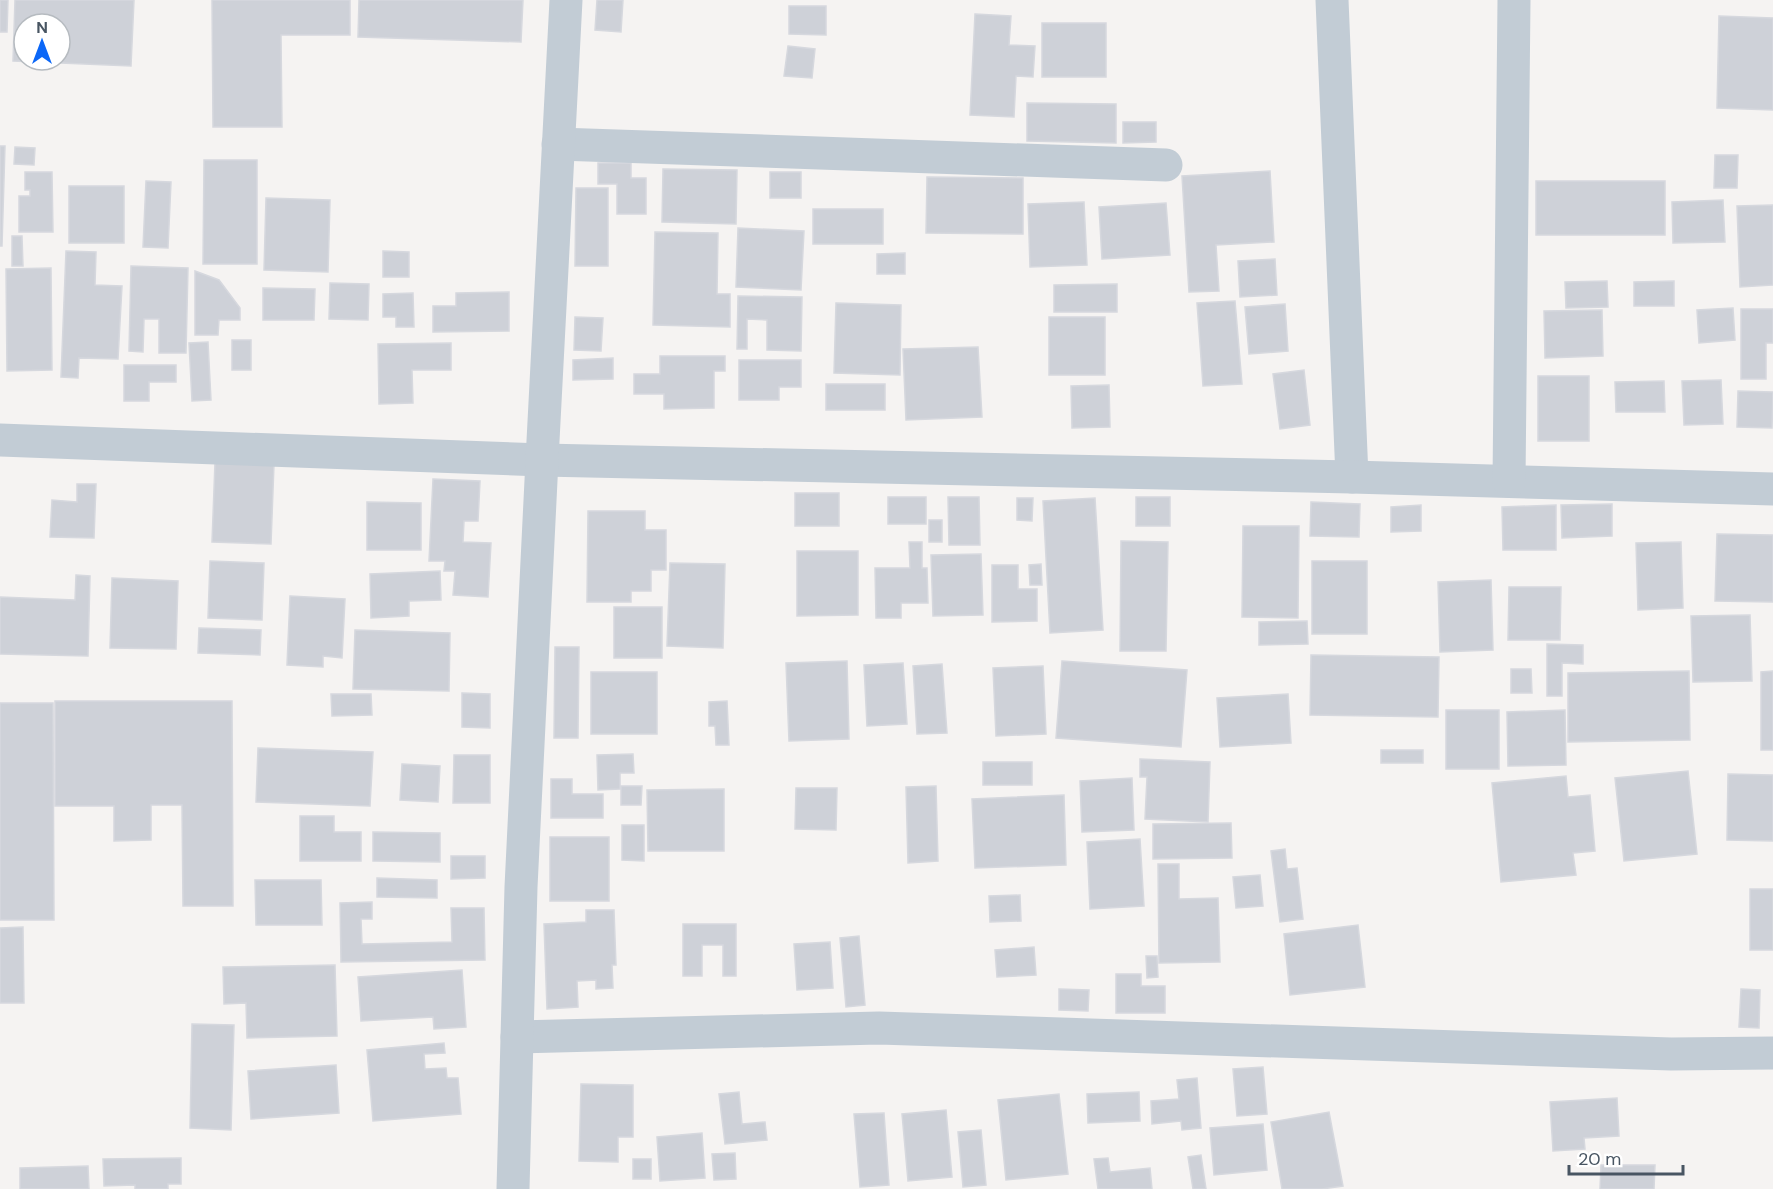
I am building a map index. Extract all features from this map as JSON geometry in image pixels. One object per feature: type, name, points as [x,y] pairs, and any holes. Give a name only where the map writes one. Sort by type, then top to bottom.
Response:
[{"type":"street","points":[[513,1189],[521,887],[566,0]]},
{"type":"street","points":[[1332,0],[1352,477]]},
{"type":"street","points":[[1509,481],[1514,0]]},
{"type":"street","points":[[558,144],[1166,165]]},
{"type":"street","points":[[0,440],[542,460],[1352,477],[1773,489]]},
{"type":"street","points":[[518,1037],[879,1028],[1671,1054],[1773,1053]]},
{"type":"building","points":[[0,0],[8,0],[7,32],[0,32]]},
{"type":"building","points":[[15,0],[134,0],[131,66],[72,64],[72,12],[15,12]]},
{"type":"building","points":[[212,0],[350,0],[350,35],[281,35],[282,127],[213,127]]},
{"type":"building","points":[[359,0],[523,0],[521,42],[358,37]]},
{"type":"building","points":[[597,0],[623,0],[621,32],[595,30]]},
{"type":"building","points":[[789,6],[826,6],[826,35],[789,34]]},
{"type":"building","points":[[975,14],[1011,16],[1009,45],[1035,46],[1033,77],[1016,76],[1014,117],[970,115]]},
{"type":"building","points":[[1719,16],[1773,18],[1773,110],[1717,108]]},
{"type":"building","points":[[1042,23],[1106,23],[1106,77],[1042,77]]},
{"type":"building","points":[[788,46],[815,49],[812,78],[784,76]]},
{"type":"building","points":[[1027,103],[1116,104],[1116,143],[1027,141]]},
{"type":"building","points":[[1123,122],[1156,122],[1156,142],[1123,143]]},
{"type":"building","points":[[0,146],[5,146],[2,246],[0,246]]},
{"type":"building","points":[[15,147],[35,148],[34,165],[14,164]]},
{"type":"building","points":[[1715,155],[1738,155],[1737,188],[1714,188]]},
{"type":"building","points":[[204,160],[257,160],[257,264],[203,264]]},
{"type":"building","points":[[598,163],[631,163],[631,178],[646,178],[646,214],[617,214],[617,184],[598,184]]},
{"type":"building","points":[[663,169],[737,170],[736,224],[662,222]]},
{"type":"building","points":[[1270,171],[1274,242],[1216,245],[1219,291],[1189,292],[1182,176]]},
{"type":"building","points":[[25,172],[52,172],[53,232],[19,232],[19,196],[30,196],[30,190],[25,190]]},
{"type":"building","points":[[770,172],[801,172],[801,198],[770,198]]},
{"type":"building","points":[[927,177],[1023,178],[1023,234],[926,233]]},
{"type":"building","points":[[146,181],[171,182],[168,248],[143,247]]},
{"type":"building","points":[[1536,181],[1665,181],[1665,235],[1536,235]]},
{"type":"building","points":[[69,186],[124,186],[124,243],[69,243]]},
{"type":"building","points":[[576,188],[608,188],[608,266],[575,266]]},
{"type":"building","points":[[266,198],[330,200],[328,272],[264,270]]},
{"type":"building","points":[[1723,200],[1725,242],[1673,243],[1672,202]]},
{"type":"building","points":[[1084,202],[1087,265],[1030,267],[1028,204]]},
{"type":"building","points":[[1166,203],[1170,255],[1102,259],[1099,207]]},
{"type":"building","points":[[1773,205],[1773,285],[1740,287],[1737,206]]},
{"type":"building","points":[[813,209],[883,209],[883,244],[813,244]]},
{"type":"building","points":[[738,228],[804,231],[801,290],[736,287]]},
{"type":"building","points":[[655,232],[718,233],[717,294],[730,294],[730,327],[653,325]]},
{"type":"building","points":[[12,236],[22,236],[23,266],[12,266]]},
{"type":"building","points":[[66,251],[96,252],[95,285],[122,286],[118,359],[79,358],[78,378],[61,377]]},
{"type":"building","points":[[383,251],[409,252],[409,277],[383,277]]},
{"type":"building","points":[[905,253],[905,274],[877,274],[877,254]]},
{"type":"building","points":[[1275,259],[1277,295],[1240,297],[1238,261]]},
{"type":"building","points":[[131,266],[188,268],[186,353],[159,353],[159,319],[144,319],[143,352],[129,351]]},
{"type":"building","points":[[51,268],[52,370],[7,371],[6,269]]},
{"type":"building","points":[[195,271],[219,280],[240,308],[240,320],[219,320],[218,335],[195,335]]},
{"type":"building","points":[[1607,281],[1608,307],[1566,308],[1565,282]]},
{"type":"building","points":[[1674,281],[1674,306],[1634,306],[1634,282]]},
{"type":"building","points":[[330,283],[369,284],[368,320],[329,319]]},
{"type":"building","points":[[1117,284],[1117,312],[1054,312],[1054,285]]},
{"type":"building","points":[[263,288],[315,289],[314,320],[263,320]]},
{"type":"building","points":[[509,292],[509,331],[433,332],[433,306],[456,306],[456,293]]},
{"type":"building","points":[[413,293],[414,327],[396,327],[396,317],[383,317],[383,294]]},
{"type":"building","points":[[738,296],[802,297],[801,351],[767,350],[767,320],[747,319],[747,349],[737,349]]},
{"type":"building","points":[[1235,301],[1242,384],[1203,386],[1197,303]]},
{"type":"building","points":[[836,303],[901,305],[900,375],[834,373]]},
{"type":"building","points":[[1285,304],[1288,351],[1249,354],[1245,307]]},
{"type":"building","points":[[1733,308],[1735,340],[1699,343],[1697,310]]},
{"type":"building","points":[[1741,309],[1773,309],[1773,343],[1766,343],[1766,379],[1741,379]]},
{"type":"building","points":[[1602,310],[1603,356],[1545,358],[1544,311]]},
{"type":"building","points":[[575,317],[603,318],[601,351],[574,350]]},
{"type":"building","points":[[1049,317],[1105,317],[1105,375],[1049,375]]},
{"type":"building","points":[[232,340],[251,340],[251,370],[232,370]]},
{"type":"building","points":[[208,342],[211,400],[192,401],[189,343]]},
{"type":"building","points":[[451,343],[451,370],[412,370],[413,403],[379,404],[378,344]]},
{"type":"building","points":[[978,347],[982,417],[906,420],[903,349]]},
{"type":"building","points":[[660,356],[725,356],[725,371],[714,371],[714,408],[664,409],[664,394],[634,394],[634,374],[660,374]]},
{"type":"building","points":[[613,358],[613,379],[573,380],[573,360]]},
{"type":"building","points":[[739,360],[801,360],[801,387],[779,387],[779,400],[739,400]]},
{"type":"building","points":[[124,365],[176,365],[176,382],[149,382],[149,401],[124,401]]},
{"type":"building","points":[[1304,370],[1310,425],[1280,429],[1273,374]]},
{"type":"building","points":[[1538,376],[1589,376],[1589,441],[1538,441]]},
{"type":"building","points":[[1721,380],[1723,424],[1684,425],[1682,381]]},
{"type":"building","points":[[1664,381],[1665,412],[1616,412],[1615,382]]},
{"type":"building","points":[[826,384],[885,384],[885,410],[826,410]]},
{"type":"building","points":[[1109,385],[1110,427],[1072,428],[1071,386]]},
{"type":"building","points":[[1738,391],[1773,392],[1772,428],[1737,427]]},
{"type":"building","points":[[215,462],[274,464],[271,544],[212,542]]},
{"type":"building","points":[[433,479],[480,481],[478,521],[464,521],[463,542],[491,543],[488,597],[453,595],[455,571],[444,571],[445,561],[429,561]]},
{"type":"building","points":[[77,484],[96,484],[94,538],[50,537],[52,500],[77,502]]},
{"type":"building","points":[[795,493],[839,493],[839,526],[795,526]]},
{"type":"building","points":[[888,497],[926,497],[926,524],[888,524]]},
{"type":"building","points":[[948,497],[979,497],[980,545],[949,545]]},
{"type":"building","points":[[1136,497],[1170,497],[1170,526],[1136,526]]},
{"type":"building","points":[[1017,498],[1033,498],[1032,521],[1017,520]]},
{"type":"building","points":[[1095,498],[1103,630],[1050,633],[1043,501]]},
{"type":"building","points":[[367,502],[421,503],[421,550],[367,550]]},
{"type":"building","points":[[1311,502],[1360,504],[1359,537],[1310,536]]},
{"type":"building","points":[[1612,504],[1612,536],[1562,538],[1561,505]]},
{"type":"building","points":[[1421,505],[1421,531],[1391,532],[1391,507]]},
{"type":"building","points":[[1556,505],[1556,550],[1503,550],[1502,507]]},
{"type":"building","points":[[588,511],[645,511],[645,530],[666,530],[666,570],[651,570],[651,591],[631,591],[631,602],[587,602]]},
{"type":"building","points":[[929,520],[942,520],[942,542],[929,542]]},
{"type":"building","points":[[1243,526],[1299,526],[1298,618],[1242,617]]},
{"type":"building","points":[[1717,534],[1773,535],[1773,602],[1715,601]]},
{"type":"building","points":[[1121,541],[1168,542],[1166,651],[1120,651]]},
{"type":"building","points":[[909,542],[922,542],[922,568],[927,568],[928,603],[901,603],[901,618],[876,618],[875,568],[910,568]]},
{"type":"building","points":[[1681,542],[1683,608],[1638,610],[1636,543]]},
{"type":"building","points":[[797,551],[858,551],[858,615],[797,616]]},
{"type":"building","points":[[981,554],[983,615],[933,616],[931,555]]},
{"type":"building","points":[[210,561],[264,563],[262,620],[208,618]]},
{"type":"building","points":[[1312,561],[1367,561],[1367,634],[1312,634]]},
{"type":"building","points":[[670,563],[725,564],[723,648],[667,646]]},
{"type":"building","points":[[1041,564],[1042,585],[1030,585],[1029,565]]},
{"type":"building","points":[[992,565],[1018,565],[1018,589],[1037,589],[1037,621],[992,622]]},
{"type":"building","points":[[440,571],[441,600],[409,601],[409,616],[371,618],[370,574]]},
{"type":"building","points":[[76,575],[90,576],[88,656],[0,654],[0,597],[75,600]]},
{"type":"building","points":[[112,578],[178,581],[176,649],[110,648]]},
{"type":"building","points":[[1491,580],[1493,650],[1440,652],[1438,582]]},
{"type":"building","points":[[1509,587],[1561,587],[1560,640],[1508,640]]},
{"type":"building","points":[[290,596],[345,599],[342,658],[323,656],[323,667],[287,665]]},
{"type":"building","points":[[614,607],[662,607],[662,658],[614,658]]},
{"type":"building","points":[[1750,615],[1752,681],[1693,682],[1691,616]]},
{"type":"building","points":[[1307,621],[1308,644],[1259,645],[1259,622]]},
{"type":"building","points":[[199,628],[261,630],[260,655],[198,653]]},
{"type":"building","points":[[355,630],[450,633],[449,691],[353,689]]},
{"type":"building","points":[[1547,644],[1583,645],[1583,664],[1562,663],[1562,696],[1547,696]]},
{"type":"building","points":[[555,647],[579,647],[578,738],[554,738]]},
{"type":"building","points":[[1311,655],[1439,657],[1438,717],[1310,715]]},
{"type":"building","points":[[847,661],[849,739],[789,741],[786,663]]},
{"type":"building","points":[[1062,661],[1187,670],[1181,747],[1056,738]]},
{"type":"building","points":[[903,663],[907,724],[867,726],[864,665]]},
{"type":"building","points":[[942,664],[947,733],[917,734],[913,666]]},
{"type":"building","points":[[1043,666],[1046,734],[996,736],[993,668]]},
{"type":"building","points":[[1511,669],[1531,669],[1532,693],[1511,693]]},
{"type":"building","points":[[1689,671],[1690,740],[1568,742],[1568,673]]},
{"type":"building","points":[[1773,671],[1773,750],[1761,750],[1761,672]]},
{"type":"building","points":[[591,672],[657,672],[657,734],[591,734]]},
{"type":"building","points":[[462,693],[490,694],[490,728],[462,727]]},
{"type":"building","points":[[331,694],[371,694],[372,715],[332,716]]},
{"type":"building","points":[[1288,694],[1291,743],[1220,747],[1217,698]]},
{"type":"building","points":[[55,701],[232,701],[233,906],[183,906],[182,805],[151,805],[151,840],[114,841],[114,806],[55,806]]},
{"type":"building","points":[[727,701],[729,745],[716,745],[715,726],[709,726],[709,702]]},
{"type":"building","points":[[0,703],[53,703],[54,920],[0,920]]},
{"type":"building","points":[[1446,710],[1499,710],[1499,769],[1446,769]]},
{"type":"building","points":[[1565,710],[1566,765],[1508,766],[1507,712]]},
{"type":"building","points":[[258,748],[373,752],[370,806],[256,802]]},
{"type":"building","points":[[1381,750],[1423,750],[1423,763],[1381,763]]},
{"type":"building","points":[[633,754],[634,773],[620,773],[620,789],[598,790],[597,755]]},
{"type":"building","points":[[454,755],[490,755],[490,803],[453,803]]},
{"type":"building","points":[[1140,759],[1210,762],[1208,822],[1145,819],[1147,777],[1140,777]]},
{"type":"building","points":[[983,762],[1032,762],[1032,785],[983,785]]},
{"type":"building","points":[[402,764],[440,766],[438,802],[400,800]]},
{"type":"building","points":[[1688,771],[1697,854],[1624,861],[1615,778]]},
{"type":"building","points":[[1728,774],[1773,775],[1773,841],[1727,840]]},
{"type":"building","points":[[1566,776],[1568,797],[1590,795],[1595,851],[1573,853],[1576,875],[1501,882],[1492,783]]},
{"type":"building","points":[[1132,778],[1134,830],[1082,832],[1080,781]]},
{"type":"building","points":[[551,779],[572,779],[572,794],[603,794],[603,818],[551,818]]},
{"type":"building","points":[[621,786],[642,786],[641,805],[621,805]]},
{"type":"building","points":[[936,786],[938,861],[908,863],[906,787]]},
{"type":"building","points":[[796,788],[837,788],[836,830],[795,829]]},
{"type":"building","points":[[724,789],[724,851],[648,851],[647,790]]},
{"type":"building","points":[[1064,795],[1066,865],[975,868],[972,799]]},
{"type":"building","points":[[300,816],[334,816],[334,832],[361,832],[361,861],[300,861]]},
{"type":"building","points":[[1231,823],[1232,858],[1153,859],[1153,824]]},
{"type":"building","points":[[622,825],[644,825],[644,861],[622,860]]},
{"type":"building","points":[[373,832],[440,833],[440,862],[373,861]]},
{"type":"building","points":[[550,837],[609,837],[609,901],[550,901]]},
{"type":"building","points":[[1140,839],[1144,906],[1090,909],[1087,842]]},
{"type":"building","points":[[1285,849],[1287,869],[1297,868],[1303,919],[1280,922],[1271,851]]},
{"type":"building","points":[[451,856],[485,856],[485,878],[451,879]]},
{"type":"building","points":[[1158,864],[1179,864],[1179,899],[1218,898],[1220,962],[1159,963]]},
{"type":"building","points":[[1260,875],[1263,906],[1236,908],[1233,877]]},
{"type":"building","points":[[377,878],[437,880],[437,898],[377,897]]},
{"type":"building","points":[[255,880],[321,880],[322,925],[256,925]]},
{"type":"building","points":[[1750,889],[1773,889],[1773,950],[1750,950]]},
{"type":"building","points":[[1020,895],[1021,921],[990,922],[989,896]]},
{"type":"building","points":[[372,902],[372,919],[361,919],[362,944],[452,942],[451,908],[484,908],[485,960],[341,962],[340,903]]},
{"type":"building","points":[[586,910],[614,910],[616,965],[612,965],[613,988],[596,989],[596,980],[577,981],[578,1007],[547,1009],[544,924],[586,922]]},
{"type":"building","points":[[683,924],[736,924],[736,976],[723,976],[723,945],[702,945],[702,976],[683,976]]},
{"type":"building","points":[[1358,925],[1365,987],[1290,995],[1284,934]]},
{"type":"building","points":[[23,927],[24,1003],[0,1003],[0,928]]},
{"type":"building","points":[[859,936],[865,1005],[846,1007],[840,938]]},
{"type":"building","points":[[830,942],[833,988],[797,990],[794,944]]},
{"type":"building","points":[[1034,947],[1036,975],[997,977],[995,950]]},
{"type":"building","points":[[1146,956],[1157,956],[1158,977],[1147,978]]},
{"type":"building","points":[[335,965],[337,1036],[247,1038],[246,1003],[224,1004],[223,967]]},
{"type":"building","points":[[462,970],[466,1027],[434,1029],[433,1017],[361,1021],[358,977]]},
{"type":"building","points":[[1116,974],[1141,974],[1141,986],[1165,986],[1165,1013],[1116,1013]]},
{"type":"building","points":[[1059,989],[1089,990],[1088,1011],[1059,1010]]},
{"type":"building","points":[[1741,989],[1760,990],[1759,1028],[1739,1027]]},
{"type":"building","points":[[192,1024],[234,1025],[231,1130],[190,1128]]},
{"type":"building","points":[[444,1043],[445,1053],[424,1054],[425,1069],[446,1068],[447,1078],[458,1078],[461,1114],[373,1121],[367,1050]]},
{"type":"building","points":[[336,1065],[339,1113],[251,1119],[248,1071]]},
{"type":"building","points":[[1263,1067],[1267,1114],[1237,1116],[1233,1069]]},
{"type":"building","points":[[1197,1078],[1201,1128],[1182,1130],[1181,1121],[1152,1124],[1151,1101],[1179,1099],[1177,1080]]},
{"type":"building","points":[[581,1084],[633,1085],[633,1137],[618,1137],[618,1162],[579,1161]]},
{"type":"building","points":[[739,1092],[742,1124],[765,1122],[767,1140],[725,1144],[719,1094]]},
{"type":"building","points":[[1139,1092],[1140,1121],[1088,1123],[1087,1094]]},
{"type":"building","points":[[1059,1094],[1068,1174],[1006,1180],[998,1100]]},
{"type":"building","points":[[1617,1098],[1619,1136],[1584,1138],[1585,1149],[1553,1151],[1550,1102]]},
{"type":"building","points":[[946,1110],[952,1177],[908,1181],[902,1114]]},
{"type":"building","points":[[1329,1112],[1343,1186],[1322,1189],[1282,1189],[1271,1122]]},
{"type":"building","points":[[884,1113],[889,1185],[860,1187],[854,1114]]},
{"type":"building","points":[[1263,1124],[1267,1170],[1214,1175],[1210,1128]]},
{"type":"building","points":[[981,1130],[986,1185],[963,1187],[958,1132]]},
{"type":"building","points":[[702,1133],[705,1178],[660,1181],[657,1137]]},
{"type":"building","points":[[735,1153],[736,1179],[714,1180],[712,1154]]},
{"type":"building","points":[[1201,1155],[1206,1189],[1193,1189],[1188,1157]]},
{"type":"building","points":[[181,1158],[181,1184],[168,1184],[168,1189],[135,1189],[135,1185],[104,1186],[103,1159]]},
{"type":"building","points":[[1108,1158],[1110,1172],[1150,1168],[1152,1189],[1098,1189],[1094,1159]]},
{"type":"building","points":[[633,1159],[651,1159],[651,1179],[633,1179]]},
{"type":"building","points":[[1601,1165],[1655,1165],[1654,1189],[1600,1189]]},
{"type":"building","points":[[88,1166],[89,1189],[20,1189],[20,1168]]}]
